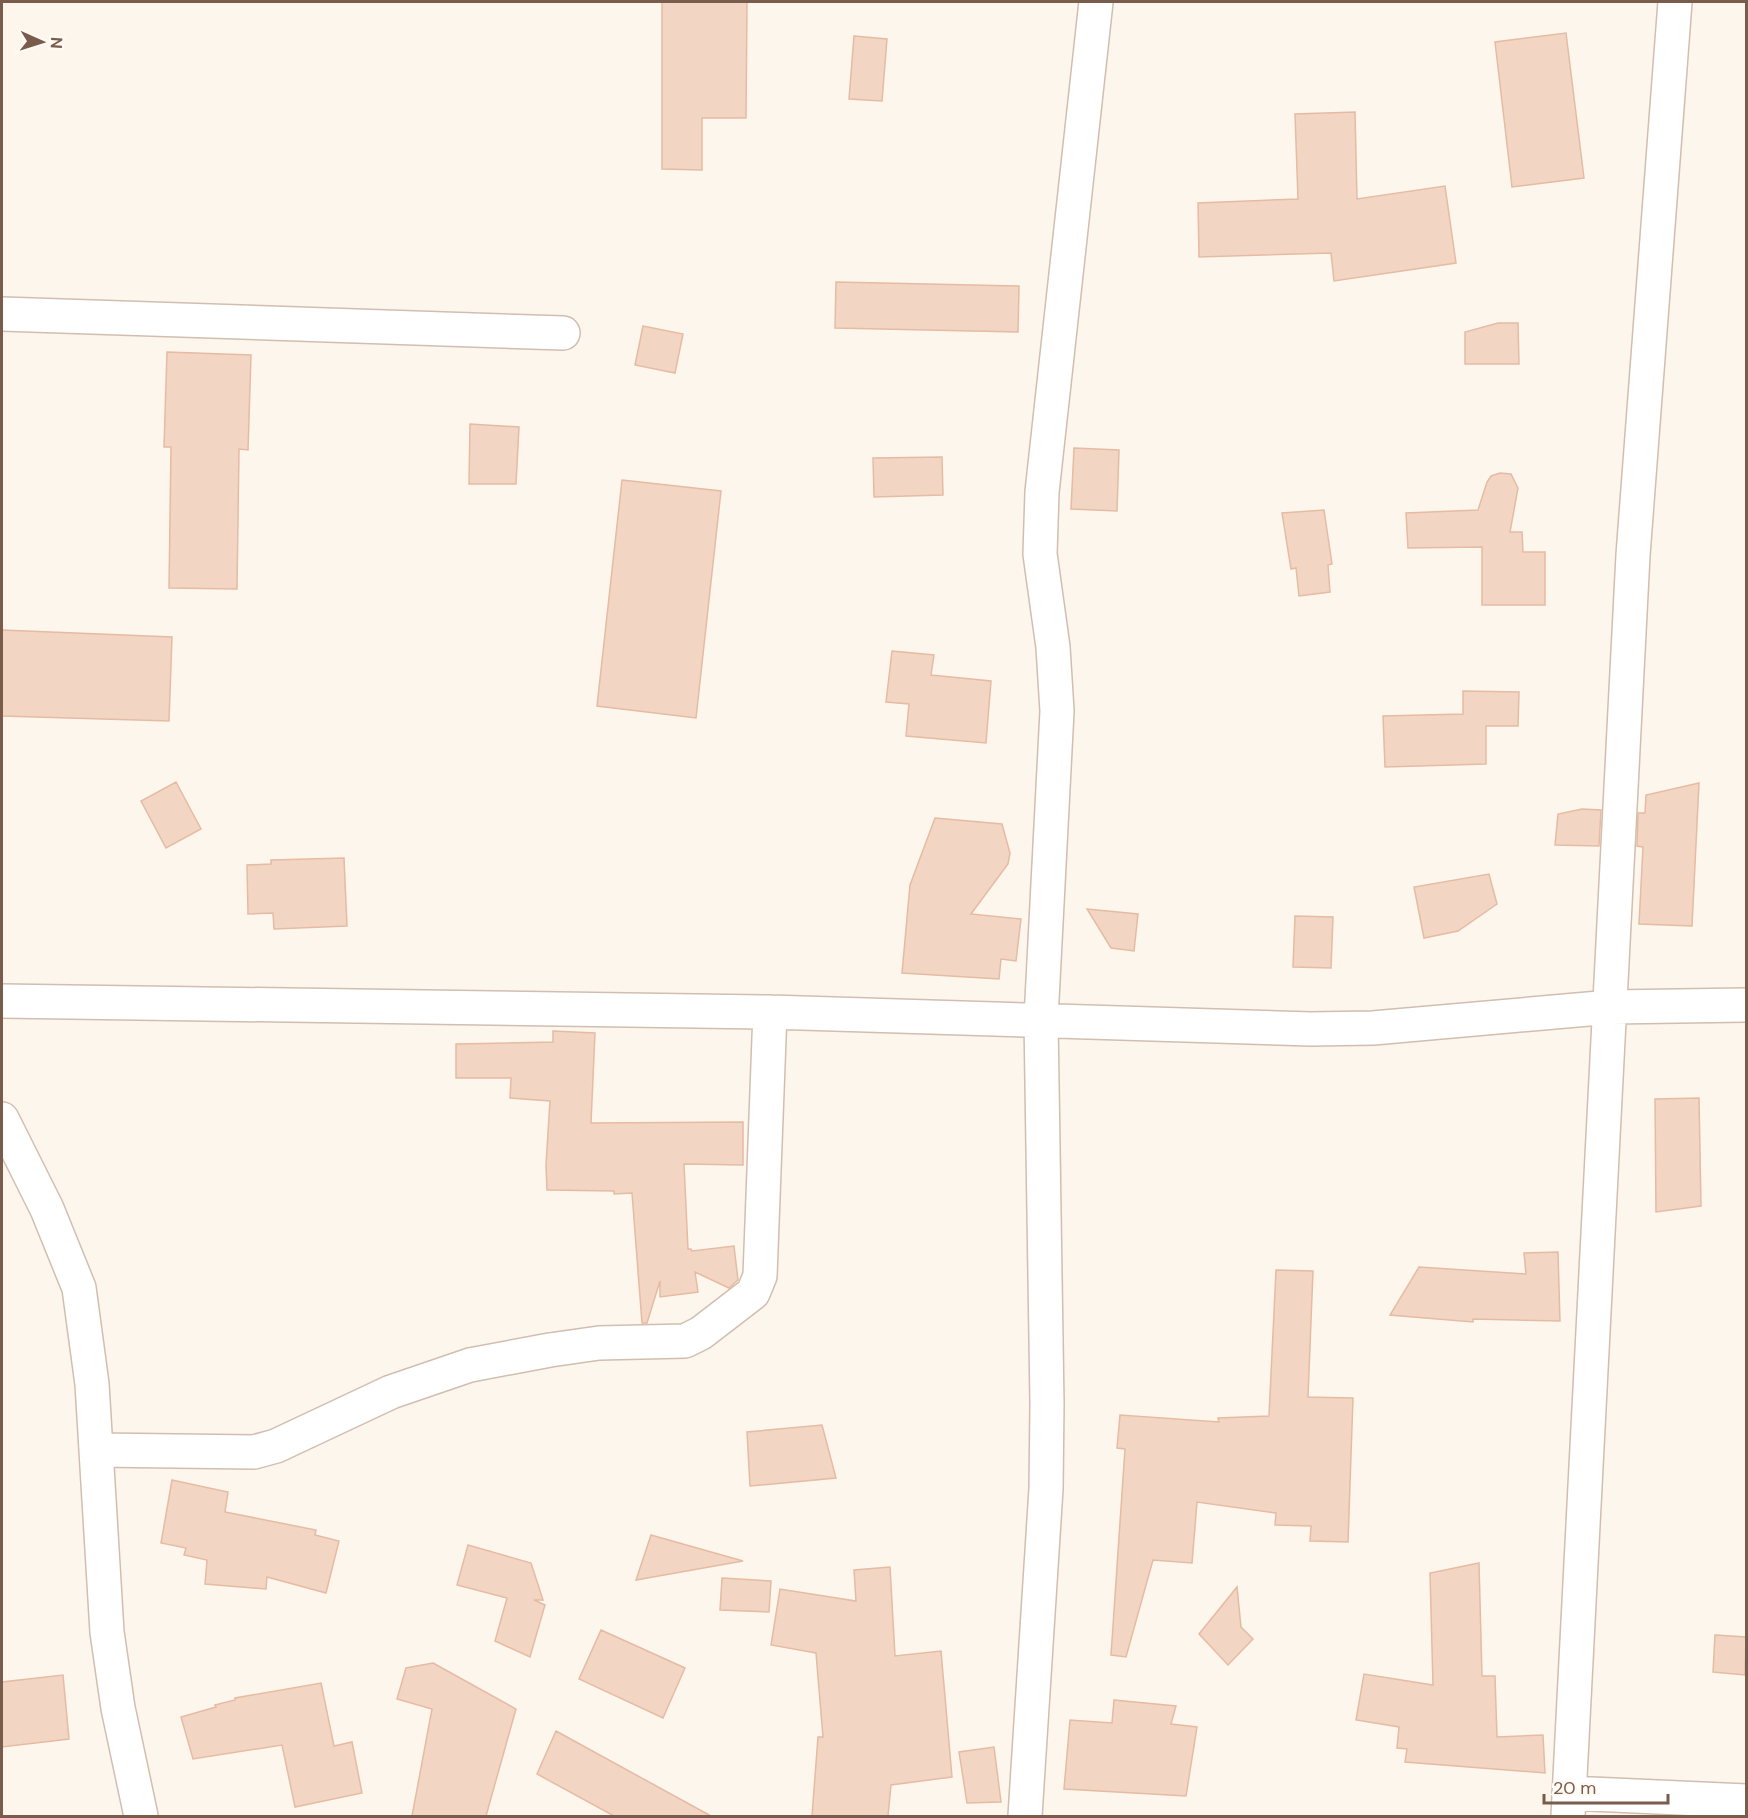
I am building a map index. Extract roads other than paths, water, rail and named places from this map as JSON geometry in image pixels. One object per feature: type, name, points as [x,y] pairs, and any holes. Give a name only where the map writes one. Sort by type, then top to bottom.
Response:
[{"type":"street","points":[[1025,1816],[1046,1489],[1047,1404],[1041,1019],[1057,711],[1053,647],[1040,554],[1042,492],[1096,2]]},
{"type":"street","points":[[1675,2],[1633,555],[1568,1805],[1746,1801]]},
{"type":"street","points":[[2,314],[563,333]]},
{"type":"street","points":[[2,1001],[770,1012],[1311,1029],[1373,1028],[1611,1007],[1746,1005]]},
{"type":"street","points":[[97,1450],[254,1452],[276,1446],[391,1392],[470,1365],[599,1343],[685,1341],[701,1333],[753,1293],[760,1276],[770,1012]]},
{"type":"street","points":[[2,1119],[47,1209],[79,1288],[92,1384],[107,1632],[118,1708],[141,1816]]}]
